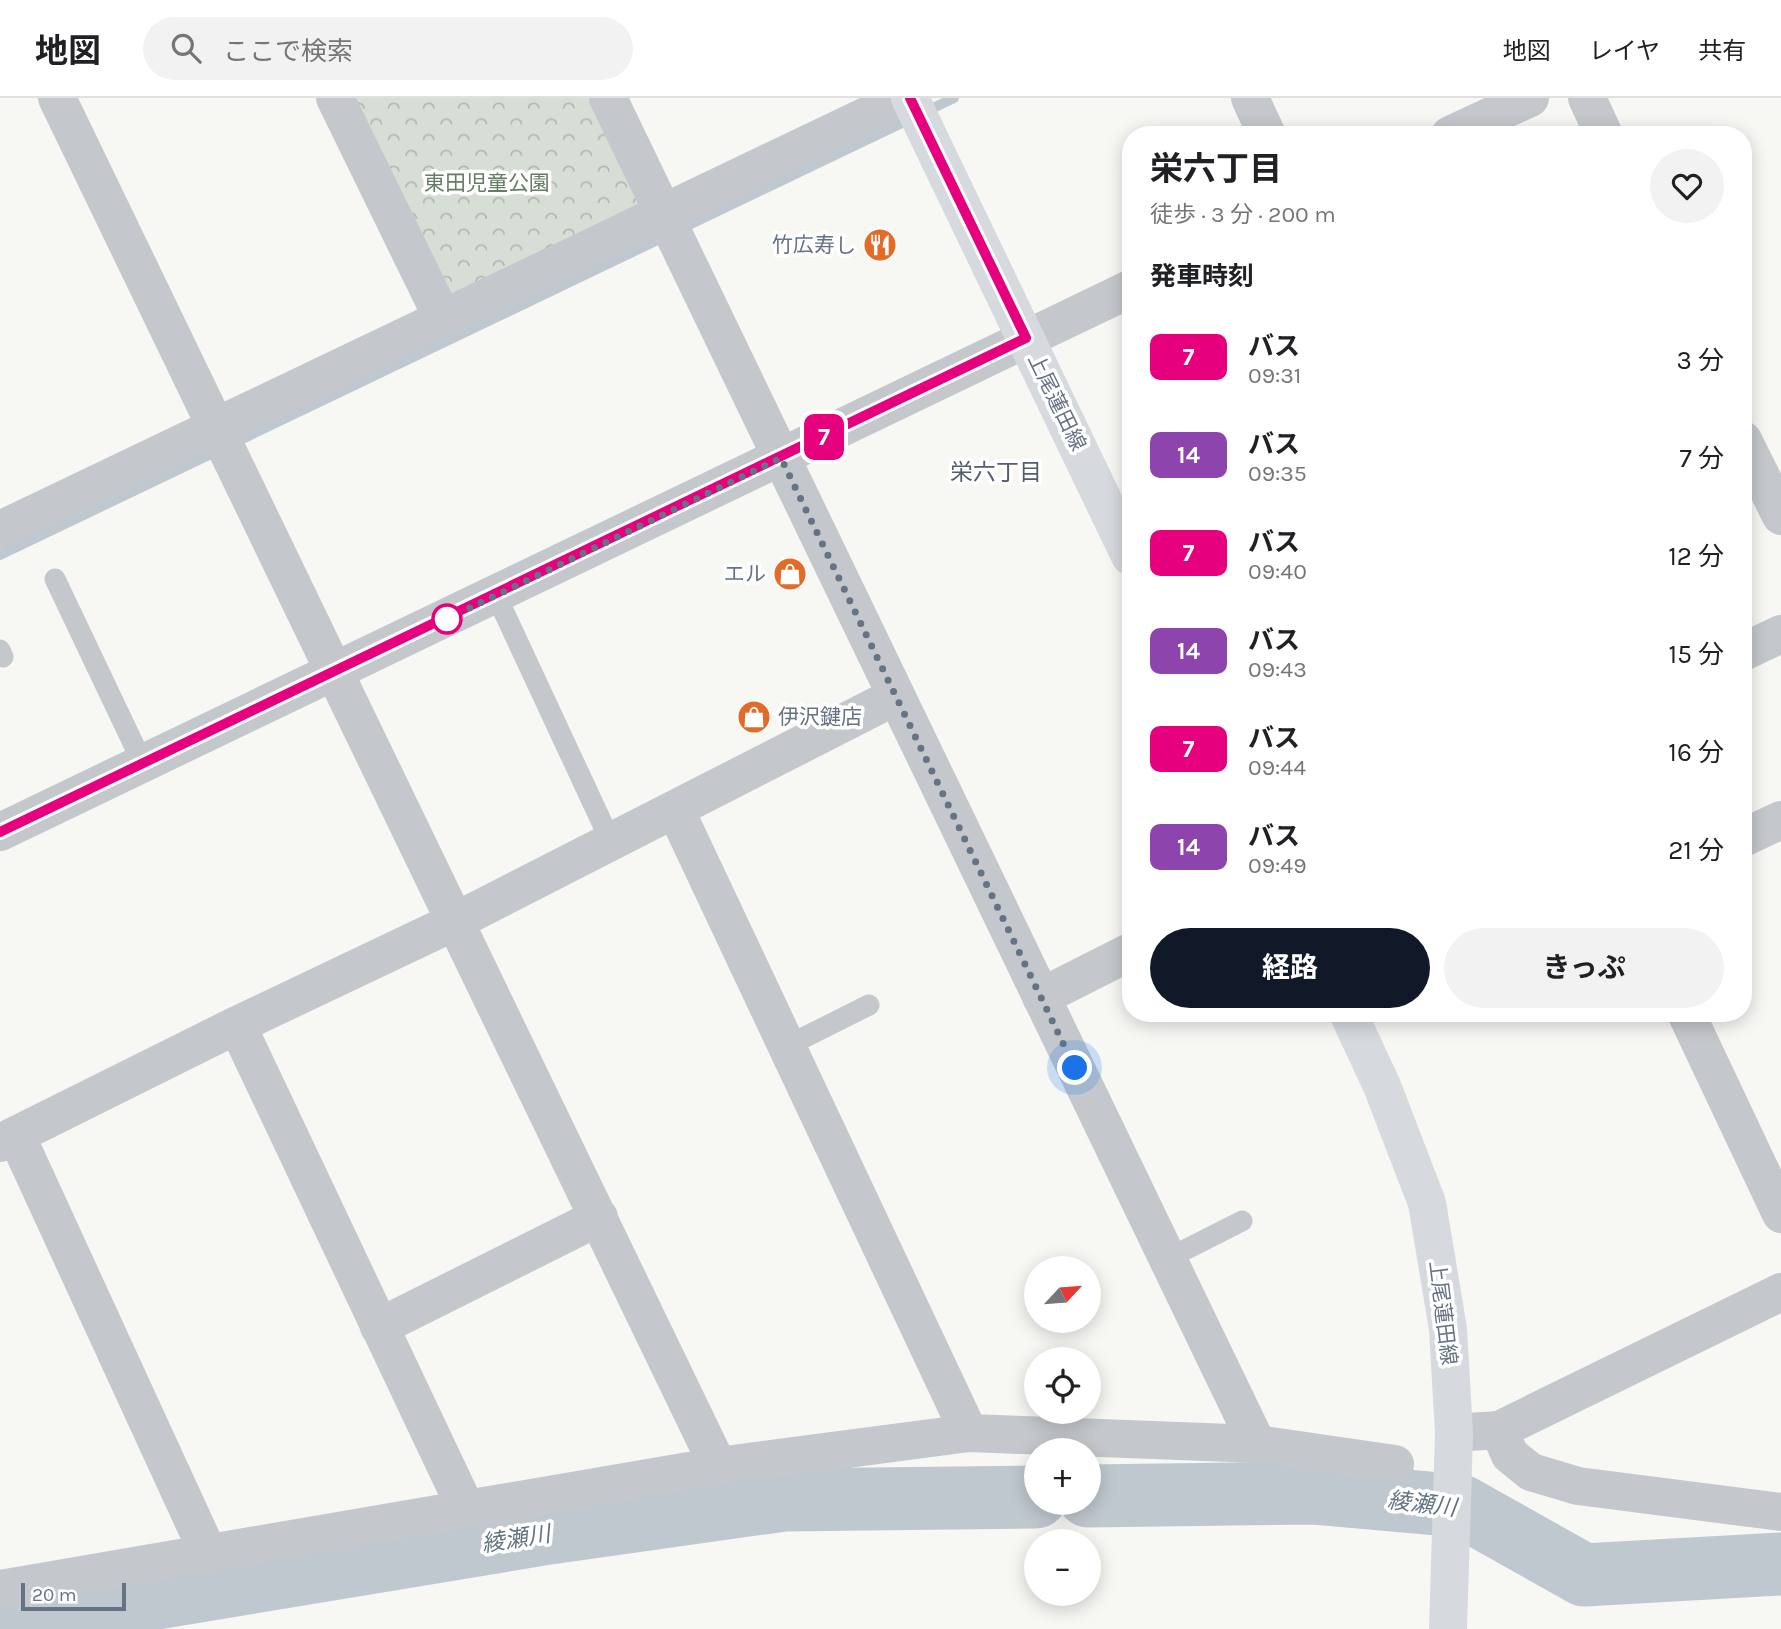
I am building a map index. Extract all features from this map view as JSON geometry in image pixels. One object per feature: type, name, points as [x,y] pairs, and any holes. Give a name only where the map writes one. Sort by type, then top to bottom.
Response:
[{"type":"main road","name":"上尾蓮田線","points":[[910,98],[1122,539]]},
{"type":"main road","name":"上尾蓮田線","points":[[1352,1022],[1382,1086],[1427,1203],[1448,1329],[1454,1433],[1448,1629]]},
{"type":"street","points":[[57,98],[718,1466]]},
{"type":"street","points":[[335,98],[442,317]]},
{"type":"street","points":[[608,98],[1257,1444]]},
{"type":"street","points":[[0,530],[904,98]]},
{"type":"street","points":[[1250,98],[1264,126]]},
{"type":"street","points":[[1469,126],[1530,98]]},
{"type":"street","points":[[1587,98],[1600,126]]},
{"type":"street","points":[[0,832],[1122,293]]},
{"type":"street","points":[[1752,458],[1781,516]]},
{"type":"street","points":[[1752,648],[1781,634]]},
{"type":"street","points":[[209,1555],[8,1139],[237,1025],[456,921],[896,696]]},
{"type":"street","points":[[675,809],[969,1433]]},
{"type":"street","points":[[1752,834],[1781,820]]},
{"type":"street","points":[[1041,997],[1122,957]]},
{"type":"street","points":[[1690,1022],[1781,1214]]},
{"type":"street","points":[[237,1025],[467,1511]]},
{"type":"street","points":[[379,1327],[599,1217]]},
{"type":"street","points":[[1454,1433],[1499,1430],[1781,1292]]},
{"type":"street","points":[[1499,1430],[1510,1455],[1531,1472],[1578,1486],[1781,1512]]},
{"type":"street","points":[[0,1589],[718,1466],[969,1433],[1257,1444],[1395,1464]]},
{"type":"lane","points":[[55,579],[143,764]]},
{"type":"lane","points":[[496,595],[611,842]]},
{"type":"lane","points":[[787,1046],[869,1005]]},
{"type":"lane","points":[[1167,1259],[1242,1221]]},
{"type":"green space","name":"東田児童公園","points":[[351,98],[593,98],[643,204],[445,297]]},
{"type":"waterway","points":[[0,555],[954,98]]},
{"type":"waterway","name":"綾瀬川","points":[[1101,1496],[1315,1493],[1461,1506],[1584,1575],[1781,1564]]},
{"type":"waterway","name":"綾瀬川","points":[[0,1624],[549,1533],[784,1500],[1024,1497]]},
{"type":"bus line","name":"7","points":[[0,832],[1026,338],[910,98]]},
{"type":"place","name":"竹広寿し","points":[[880,245]]},
{"type":"place","name":"エル","points":[[790,574]]},
{"type":"place","name":"伊沢鍵店","points":[[754,717]]},
{"type":"district","name":"栄六丁目","points":[[996,472]]},
{"type":"route","points":[[447,619],[781,458],[1075,1068]]}]
